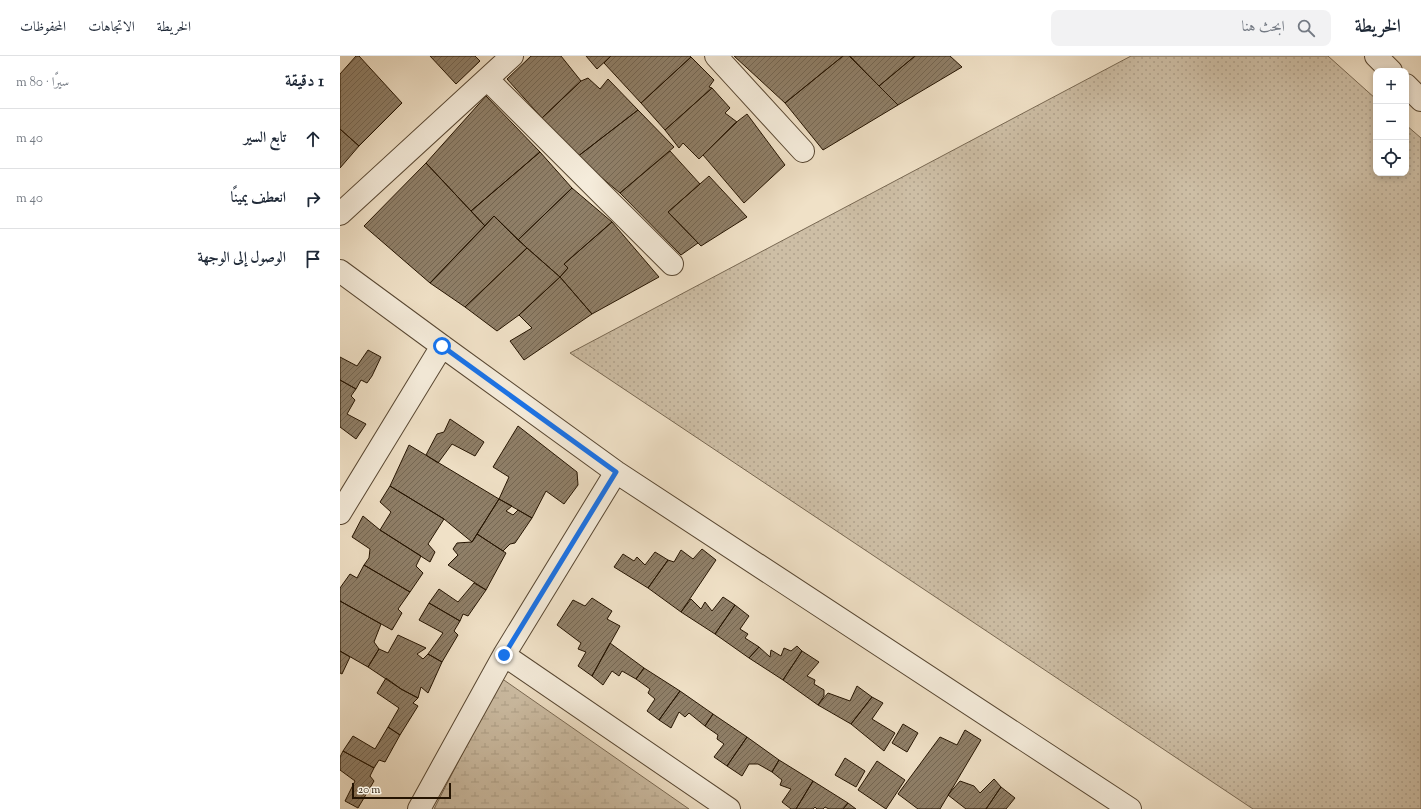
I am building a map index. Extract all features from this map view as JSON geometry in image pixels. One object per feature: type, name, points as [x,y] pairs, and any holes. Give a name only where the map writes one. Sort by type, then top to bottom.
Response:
[{"type":"street","points":[[716,56],[803,151]]},
{"type":"street","points":[[1376,56],[1388,68]]},
{"type":"street","points":[[340,214],[487,79],[504,58]]},
{"type":"street","points":[[487,79],[672,264]]},
{"type":"street","points":[[1409,88],[1421,100]]},
{"type":"street","points":[[340,271],[616,472],[1130,809]]},
{"type":"street","points":[[340,513],[442,346]]},
{"type":"street","points":[[419,809],[504,655],[616,472]]},
{"type":"street","points":[[504,655],[729,809]]},
{"type":"green space","points":[[1131,56],[1328,56],[1373,96],[1373,176],[1409,176],[1409,128],[1421,138],[1421,809],[1253,809],[570,353]]},
{"type":"green space","points":[[501,678],[689,809],[434,809]]},
{"type":"building","points":[[356,56],[359,56],[402,103],[359,146],[340,129],[340,74]]},
{"type":"building","points":[[430,56],[475,56],[480,61],[456,84]]},
{"type":"building","points":[[531,56],[561,56],[581,81],[542,118],[507,79]]},
{"type":"building","points":[[586,56],[611,56],[597,69]]},
{"type":"building","points":[[611,56],[691,57],[641,103],[604,63]]},
{"type":"building","points":[[734,56],[843,56],[785,103]]},
{"type":"building","points":[[843,56],[849,56],[898,105],[823,150],[785,103]]},
{"type":"building","points":[[850,56],[915,56],[879,86]]},
{"type":"building","points":[[915,56],[950,56],[962,67],[898,105],[879,86]]},
{"type":"building","points":[[691,57],[714,80],[709,87],[712,88],[665,130],[641,103]]},
{"type":"building","points":[[588,78],[600,89],[608,79],[638,110],[577,157],[542,118],[581,81]]},
{"type":"building","points":[[712,88],[730,108],[725,113],[737,122],[699,159],[683,143],[679,148],[665,130]]},
{"type":"building","points":[[486,96],[540,152],[471,211],[426,163]]},
{"type":"building","points":[[638,110],[674,147],[620,193],[577,157]]},
{"type":"building","points":[[747,114],[785,165],[744,203],[703,155],[734,124]]},
{"type":"building","points":[[340,129],[359,146],[340,168]]},
{"type":"building","points":[[670,151],[700,184],[668,212],[698,243],[681,255],[620,193]]},
{"type":"building","points":[[540,152],[572,188],[518,240],[494,216],[485,226],[471,211]]},
{"type":"building","points":[[426,163],[485,226],[430,283],[364,226]]},
{"type":"building","points":[[709,176],[747,217],[701,246],[668,212]]},
{"type":"building","points":[[572,188],[612,222],[564,264],[568,268],[560,277],[518,240]]},
{"type":"building","points":[[494,216],[527,248],[465,307],[430,283]]},
{"type":"building","points":[[612,222],[659,277],[592,314],[560,277],[568,268],[564,264]]},
{"type":"building","points":[[527,248],[560,277],[519,315],[497,331],[465,307]]},
{"type":"building","points":[[560,277],[592,314],[524,360],[510,341],[532,328],[519,315]]},
{"type":"building","points":[[368,350],[381,357],[367,383],[361,380],[356,389],[340,380],[340,357],[357,366]]},
{"type":"building","points":[[340,380],[356,389],[351,396],[355,400],[347,414],[366,424],[356,439],[340,427]]},
{"type":"building","points":[[450,419],[484,442],[475,456],[452,444],[438,463],[426,455],[437,434],[444,432]]},
{"type":"building","points":[[518,426],[577,472],[578,485],[564,504],[546,491],[532,518],[499,499],[509,477],[493,467]]},
{"type":"building","points":[[409,445],[499,499],[472,542],[444,519],[390,486]]},
{"type":"building","points":[[390,486],[444,519],[428,544],[435,552],[430,562],[380,530],[391,512],[380,502]]},
{"type":"building","points":[[499,499],[512,506],[506,511],[513,515],[518,510],[532,518],[515,543],[510,544],[503,551],[477,534]]},
{"type":"building","points":[[363,516],[380,530],[421,556],[416,566],[423,573],[410,592],[364,565],[369,558],[370,549],[352,537]]},
{"type":"building","points":[[477,534],[506,553],[486,590],[448,565],[458,555],[453,549],[457,543],[472,542]]},
{"type":"building","points":[[702,549],[716,560],[681,612],[648,588],[668,560],[674,562],[681,550],[693,559]]},
{"type":"building","points":[[655,552],[668,560],[648,588],[614,567],[623,554],[634,561],[637,557],[645,565]]},
{"type":"building","points":[[364,565],[410,592],[398,609],[402,613],[392,630],[340,601],[340,588],[350,574],[357,578]]},
{"type":"building","points":[[474,583],[486,590],[468,616],[463,614],[460,621],[429,603],[439,589],[458,602]]},
{"type":"building","points":[[723,597],[735,605],[715,634],[681,612],[691,599],[701,609],[705,602],[712,611]]},
{"type":"building","points":[[592,598],[612,611],[607,619],[620,626],[592,676],[578,666],[586,652],[578,649],[581,643],[557,625],[573,600],[585,606]]},
{"type":"building","points":[[340,601],[381,624],[374,642],[379,649],[368,667],[340,651]]},
{"type":"building","points":[[429,603],[460,621],[454,631],[458,635],[442,662],[428,654],[443,633],[419,620]]},
{"type":"building","points":[[735,605],[749,616],[740,629],[748,634],[745,638],[759,647],[749,658],[715,634]]},
{"type":"building","points":[[398,635],[426,648],[417,654],[423,659],[428,654],[442,662],[428,693],[421,687],[418,698],[401,689],[368,667],[379,649],[388,653]]},
{"type":"building","points":[[610,643],[644,668],[636,679],[622,671],[619,676],[612,671],[603,685],[592,676]]},
{"type":"building","points":[[797,646],[802,651],[783,680],[749,658],[759,647],[770,657],[771,650],[781,656],[784,648],[791,651]]},
{"type":"building","points":[[340,651],[350,657],[342,674],[340,673]]},
{"type":"building","points":[[802,651],[819,662],[807,676],[815,680],[814,684],[824,690],[824,696],[818,705],[783,680]]},
{"type":"building","points":[[644,668],[680,691],[659,720],[647,711],[655,699],[648,693],[650,689],[636,679]]},
{"type":"building","points":[[386,678],[401,689],[418,698],[413,703],[418,706],[400,735],[388,727],[399,708],[377,693]]},
{"type":"building","points":[[857,686],[872,697],[851,724],[818,705],[828,693],[850,701]]},
{"type":"building","points":[[680,691],[713,714],[705,726],[689,713],[685,717],[679,712],[671,728],[659,720]]},
{"type":"building","points":[[872,697],[883,703],[872,719],[895,733],[884,751],[851,724]]},
{"type":"building","points":[[713,714],[747,737],[727,766],[714,757],[724,744],[717,739],[718,735],[705,726]]},
{"type":"building","points":[[903,724],[918,733],[907,752],[892,743]]},
{"type":"building","points":[[388,727],[400,735],[385,762],[379,760],[374,768],[343,751],[353,736],[375,749]]},
{"type":"building","points":[[965,730],[981,740],[940,809],[918,809],[898,794],[940,737],[957,745]]},
{"type":"building","points":[[747,737],[779,760],[772,772],[758,764],[749,764],[742,776],[727,766]]},
{"type":"building","points":[[343,751],[374,768],[370,776],[374,781],[358,808],[345,801],[355,781],[340,770],[340,757]]},
{"type":"building","points":[[845,758],[865,771],[856,787],[835,775]]},
{"type":"building","points":[[779,760],[813,781],[796,809],[791,809],[782,802],[791,789],[780,785],[782,780],[772,772]]},
{"type":"building","points":[[877,761],[905,780],[886,809],[858,790]]},
{"type":"building","points":[[994,779],[1001,787],[986,809],[966,809],[948,795],[960,781],[974,786],[980,793]]},
{"type":"building","points":[[813,781],[848,803],[843,809],[829,809],[825,807],[823,809],[817,809],[815,807],[813,809],[796,809]]},
{"type":"building","points":[[1001,787],[1015,798],[1006,809],[986,809]]},
{"type":"building","points":[[848,803],[856,809],[843,809]]},
{"type":"route","points":[[442,346],[616,472],[504,655]]}]
